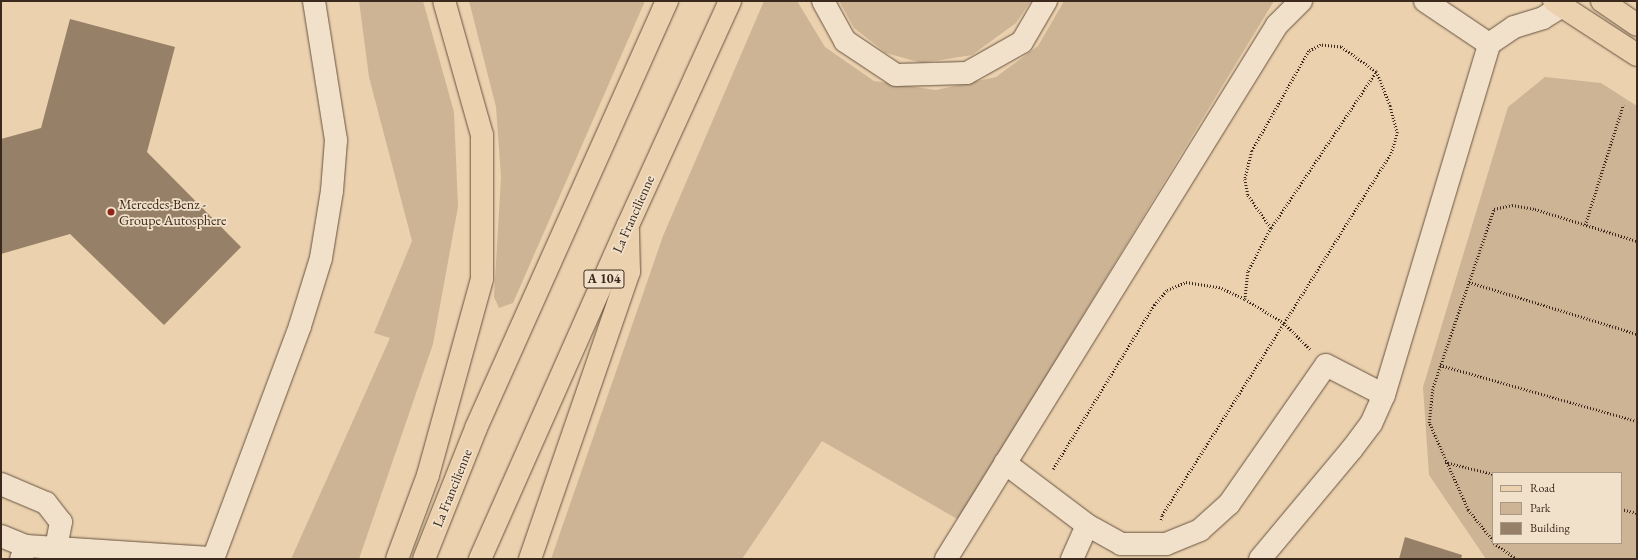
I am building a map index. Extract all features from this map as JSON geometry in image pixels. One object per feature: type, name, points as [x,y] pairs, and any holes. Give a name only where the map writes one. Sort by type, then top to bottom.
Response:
[{"type":"main road","points":[[397,559],[428,475],[482,279],[482,135],[444,1]]},
{"type":"main road","name":"La Francilienne","points":[[424,559],[476,428],[667,1]]},
{"type":"main road","name":"La Francilienne","points":[[480,559],[628,225],[730,1]]},
{"type":"main road","points":[[1602,1],[1637,25]]},
{"type":"main road","points":[[1558,4],[1637,54]]},
{"type":"main road","points":[[530,559],[629,272],[628,225]]},
{"type":"street","points":[[1,536],[24,553],[56,548],[213,558],[300,326],[321,258],[332,191],[336,140],[314,1]]},
{"type":"street","points":[[823,1],[844,40],[896,75],[967,72],[1022,42],[1046,1]]},
{"type":"street","points":[[946,559],[1277,25],[1301,1]]},
{"type":"street","points":[[1425,1],[1489,44]]},
{"type":"street","points":[[1260,559],[1352,449],[1371,424],[1384,395],[1489,44],[1514,27],[1542,18],[1558,4]]},
{"type":"street","points":[[1005,463],[1087,525],[1121,544],[1166,544],[1200,530],[1229,504],[1326,365],[1384,395]]},
{"type":"street","points":[[1,484],[46,503],[61,522],[56,548]]},
{"type":"street","points":[[1072,559],[1087,525]]},
{"type":"path","points":[[1153,544],[1162,515],[1391,153],[1398,134],[1390,106],[1376,72],[1341,47],[1321,45],[1309,51],[1252,152],[1245,179],[1248,195],[1271,228]]},
{"type":"path","points":[[1245,299],[1248,272],[1271,228],[1376,72]]},
{"type":"path","points":[[1586,225],[1623,105]]},
{"type":"path","points":[[1492,540],[1468,510],[1444,462],[1429,423],[1433,388],[1494,209],[1512,205],[1527,207],[1637,241]]},
{"type":"path","points":[[1041,490],[1154,305],[1167,290],[1186,282],[1219,287],[1245,299],[1284,323],[1326,365]]},
{"type":"path","points":[[1469,282],[1637,334]]},
{"type":"path","points":[[1440,365],[1637,421]]},
{"type":"path","points":[[1444,462],[1492,474]]},
{"type":"path","points":[[1622,509],[1637,513]]},
{"type":"path","points":[[1497,544],[1517,559]]},
{"type":"green space","points":[[359,1],[423,1],[454,112],[458,207],[433,344],[359,559],[291,559],[390,338],[374,333],[412,241],[369,77]]},
{"type":"green space","points":[[469,1],[645,1],[513,303],[499,308],[494,297],[501,177],[496,107]]},
{"type":"green space","points":[[764,1],[797,1],[825,47],[874,81],[936,90],[996,77],[1038,46],[1064,1],[1274,1],[959,520],[822,441],[742,559],[551,559],[663,236]]},
{"type":"green space","points":[[839,1],[1031,1],[1016,23],[972,55],[922,63],[886,53],[854,28]]},
{"type":"green space","points":[[1545,77],[1601,83],[1637,106],[1637,559],[1486,559],[1429,475],[1423,387],[1508,107]]},
{"type":"building","points":[[70,19],[175,47],[147,152],[241,247],[164,325],[70,234],[1,254],[1,139],[41,128]]},
{"type":"building","points":[[1405,537],[1462,555],[1461,559],[1399,559]]},
{"type":"place","name":"Mercedes-Benz - Groupe Autosphere","points":[[111,212]]}]
